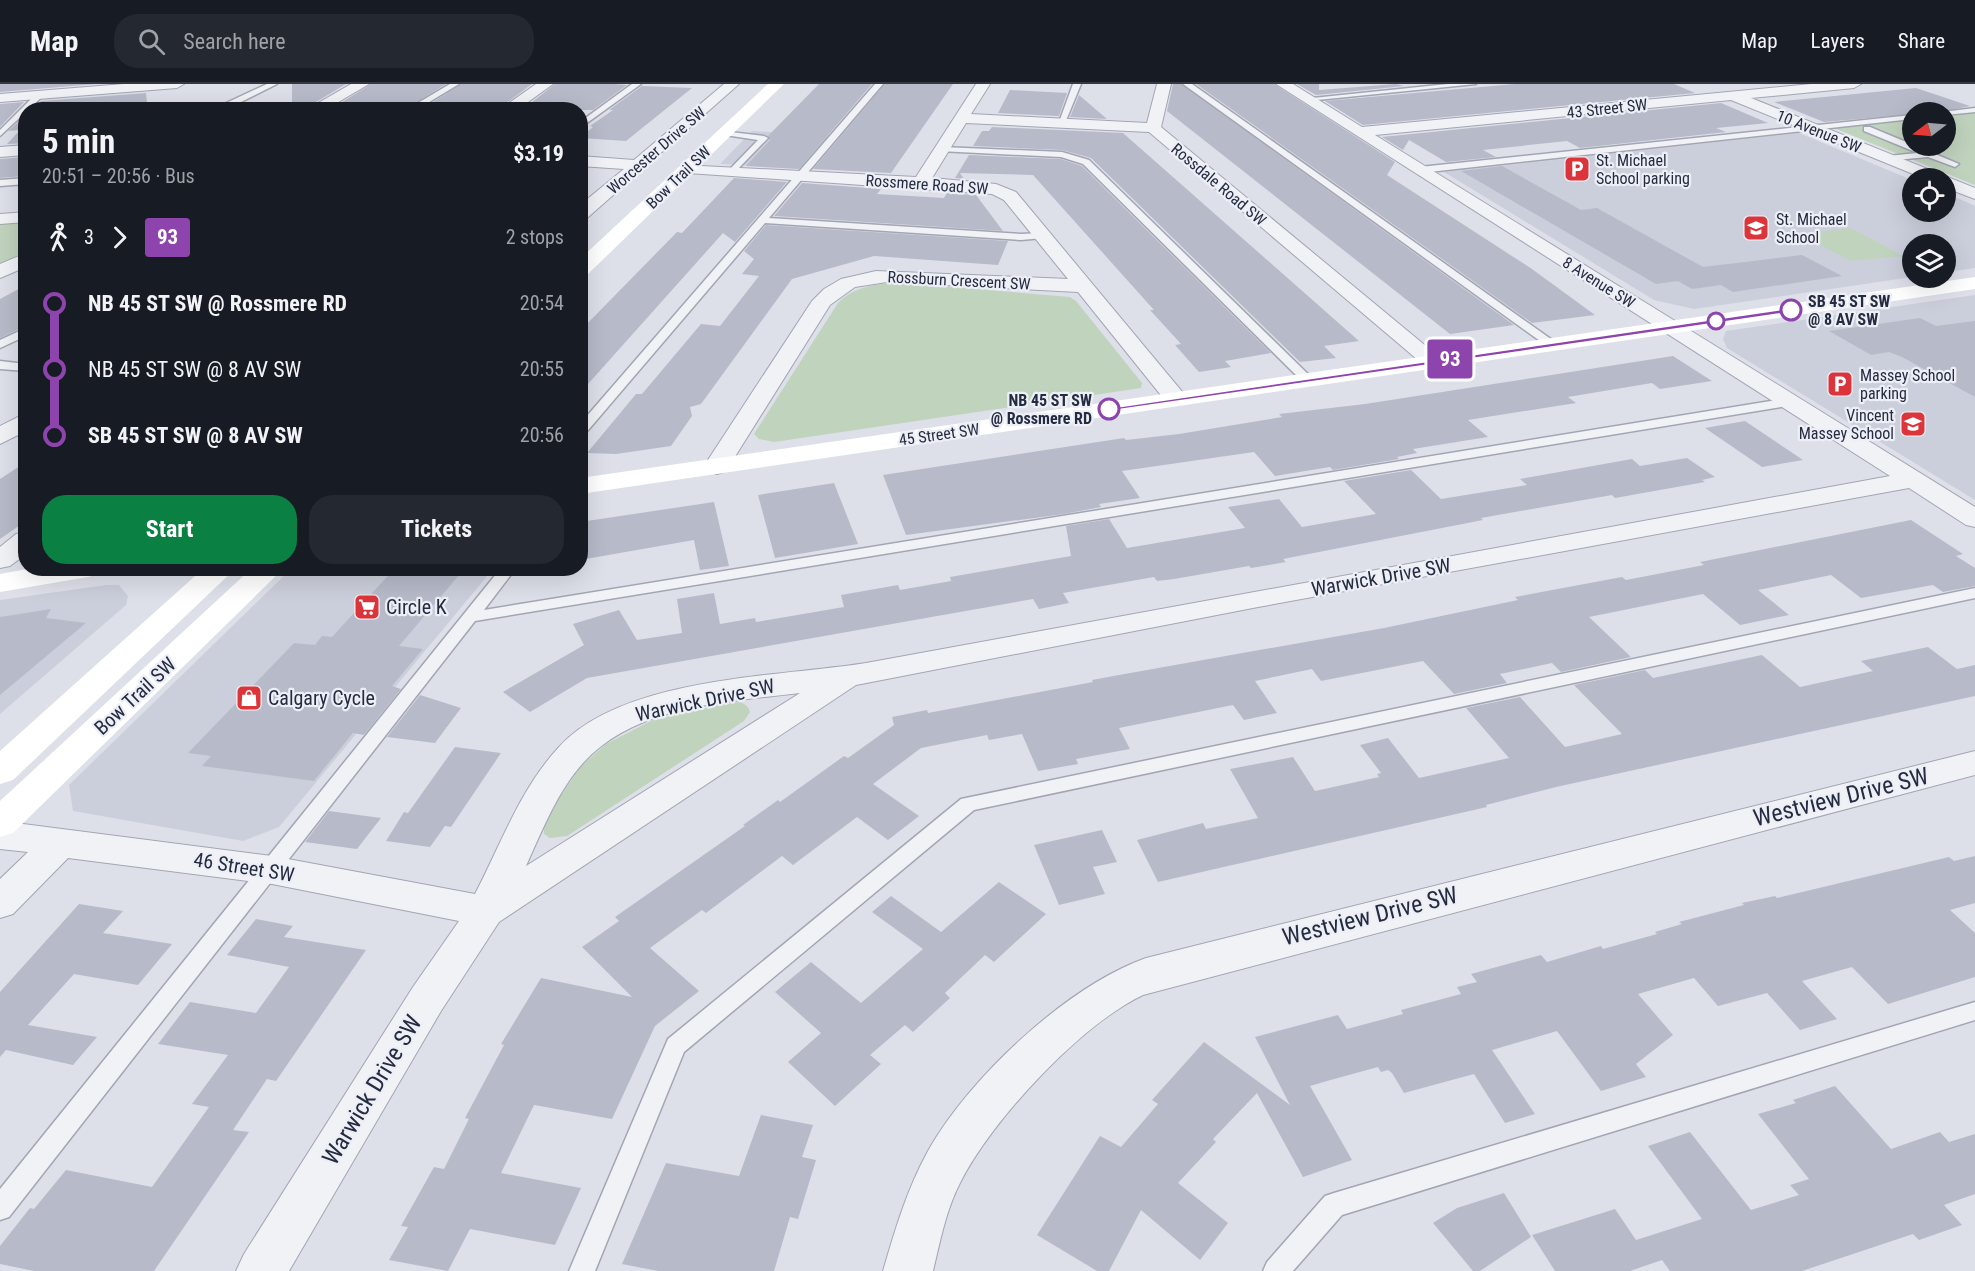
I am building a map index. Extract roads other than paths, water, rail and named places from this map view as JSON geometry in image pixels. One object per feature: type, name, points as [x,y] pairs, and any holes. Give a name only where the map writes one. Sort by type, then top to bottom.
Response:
[{"type":"main road","name":"Bow Trail SW","points":[[606,222],[759,84]]},
{"type":"main road","name":"Bow Trail SW","points":[[588,264],[777,84]]},
{"type":"main road","name":"45 Street SW","points":[[588,485],[1975,283]]},
{"type":"main road","points":[[0,583],[41,576]]},
{"type":"main road","name":"Bow Trail SW","points":[[0,771],[213,576]]},
{"type":"main road","name":"Bow Trail SW","points":[[0,823],[262,576]]},
{"type":"street","points":[[0,98],[177,84]]},
{"type":"street","points":[[328,102],[362,84]]},
{"type":"street","points":[[518,102],[546,84]]},
{"type":"street","name":"Worcester Drive SW","points":[[588,208],[732,84]]},
{"type":"street","points":[[921,182],[983,84]]},
{"type":"street","points":[[1153,128],[1164,84]]},
{"type":"street","name":"8 Avenue SW","points":[[1283,84],[1975,519]]},
{"type":"street","name":"10 Avenue SW","points":[[1703,84],[1910,168]]},
{"type":"street","name":"43 Street SW","points":[[1360,132],[1854,84]]},
{"type":"street","name":"Rossdale Road SW","points":[[962,118],[1153,128],[1433,361]]},
{"type":"street","points":[[0,152],[18,151]]},
{"type":"street","points":[[588,162],[640,165]]},
{"type":"street","name":"Rossmere Road SW","points":[[688,168],[982,186],[1002,191],[1010,196],[1040,236],[1176,399]]},
{"type":"street","points":[[1956,186],[1975,194]]},
{"type":"street","points":[[0,219],[18,218]]},
{"type":"street","points":[[0,272],[18,263]]},
{"type":"street","name":"Rossburn Crescent SW","points":[[717,466],[822,301],[837,286],[868,277],[898,276],[1083,286]]},
{"type":"street","points":[[0,437],[18,425]]},
{"type":"street","name":"Warwick Drive SW","points":[[261,1271],[441,976],[486,911],[524,826],[570,756],[602,729],[621,718],[659,706],[732,692],[849,677],[1025,642],[1913,480]]},
{"type":"street","points":[[0,560],[18,546]]},
{"type":"street","name":"Warwick Drive SW","points":[[486,911],[849,677]]},
{"type":"street","name":"Westview Drive SW","points":[[908,1271],[932,1194],[950,1156],[978,1118],[1072,1022],[1093,1005],[1125,985],[1179,965],[1975,763]]},
{"type":"street","name":"46 Street SW","points":[[0,835],[272,870],[486,911]]},
{"type":"street","points":[[0,903],[62,842]]},
{"type":"lane","points":[[235,102],[273,84]]},
{"type":"lane","points":[[424,102],[455,84]]},
{"type":"lane","points":[[588,120],[637,84]]},
{"type":"lane","points":[[588,423],[879,84]]},
{"type":"lane","points":[[1061,123],[1077,84]]},
{"type":"lane","points":[[1187,84],[1551,344]]},
{"type":"lane","points":[[1307,99],[1472,84]]},
{"type":"lane","points":[[33,102],[40,95]]},
{"type":"lane","points":[[1956,112],[1975,110]]},
{"type":"lane","points":[[0,134],[18,117]]},
{"type":"lane","points":[[1420,170],[1902,118]]},
{"type":"lane","points":[[0,123],[18,122]]},
{"type":"lane","points":[[1867,129],[1902,143]]},
{"type":"lane","points":[[725,133],[764,138],[733,171]]},
{"type":"lane","points":[[942,149],[1062,155],[1086,162],[1307,380]]},
{"type":"lane","points":[[1887,159],[1912,156]]},
{"type":"lane","points":[[1934,156],[1955,164]]},
{"type":"lane","points":[[0,183],[18,182]]},
{"type":"lane","points":[[762,220],[1021,237],[1040,236]]},
{"type":"lane","points":[[0,345],[18,335]]},
{"type":"lane","points":[[0,365],[18,367]]},
{"type":"lane","points":[[470,617],[1790,402]]},
{"type":"lane","points":[[0,1208],[272,870],[503,576]]},
{"type":"lane","points":[[582,1271],[676,1046],[968,804],[1975,593]]},
{"type":"lane","points":[[1276,1271],[1334,1205],[1975,1011]]},
{"type":"place","name":"St. Michael School parking","points":[[1577,169]]},
{"type":"place","name":"St. Michael School","points":[[1756,228]]},
{"type":"place","name":"SB 45 ST SW @ 8 AV SW","points":[[1791,310]]},
{"type":"place","name":"Massey School parking","points":[[1840,384]]},
{"type":"place","name":"NB 45 ST SW @ Rossmere RD","points":[[1109,409]]},
{"type":"place","name":"Vincent Massey School","points":[[1913,424]]},
{"type":"place","name":"Circle K","points":[[367,607]]},
{"type":"place","name":"Calgary Cycle","points":[[249,698]]}]
